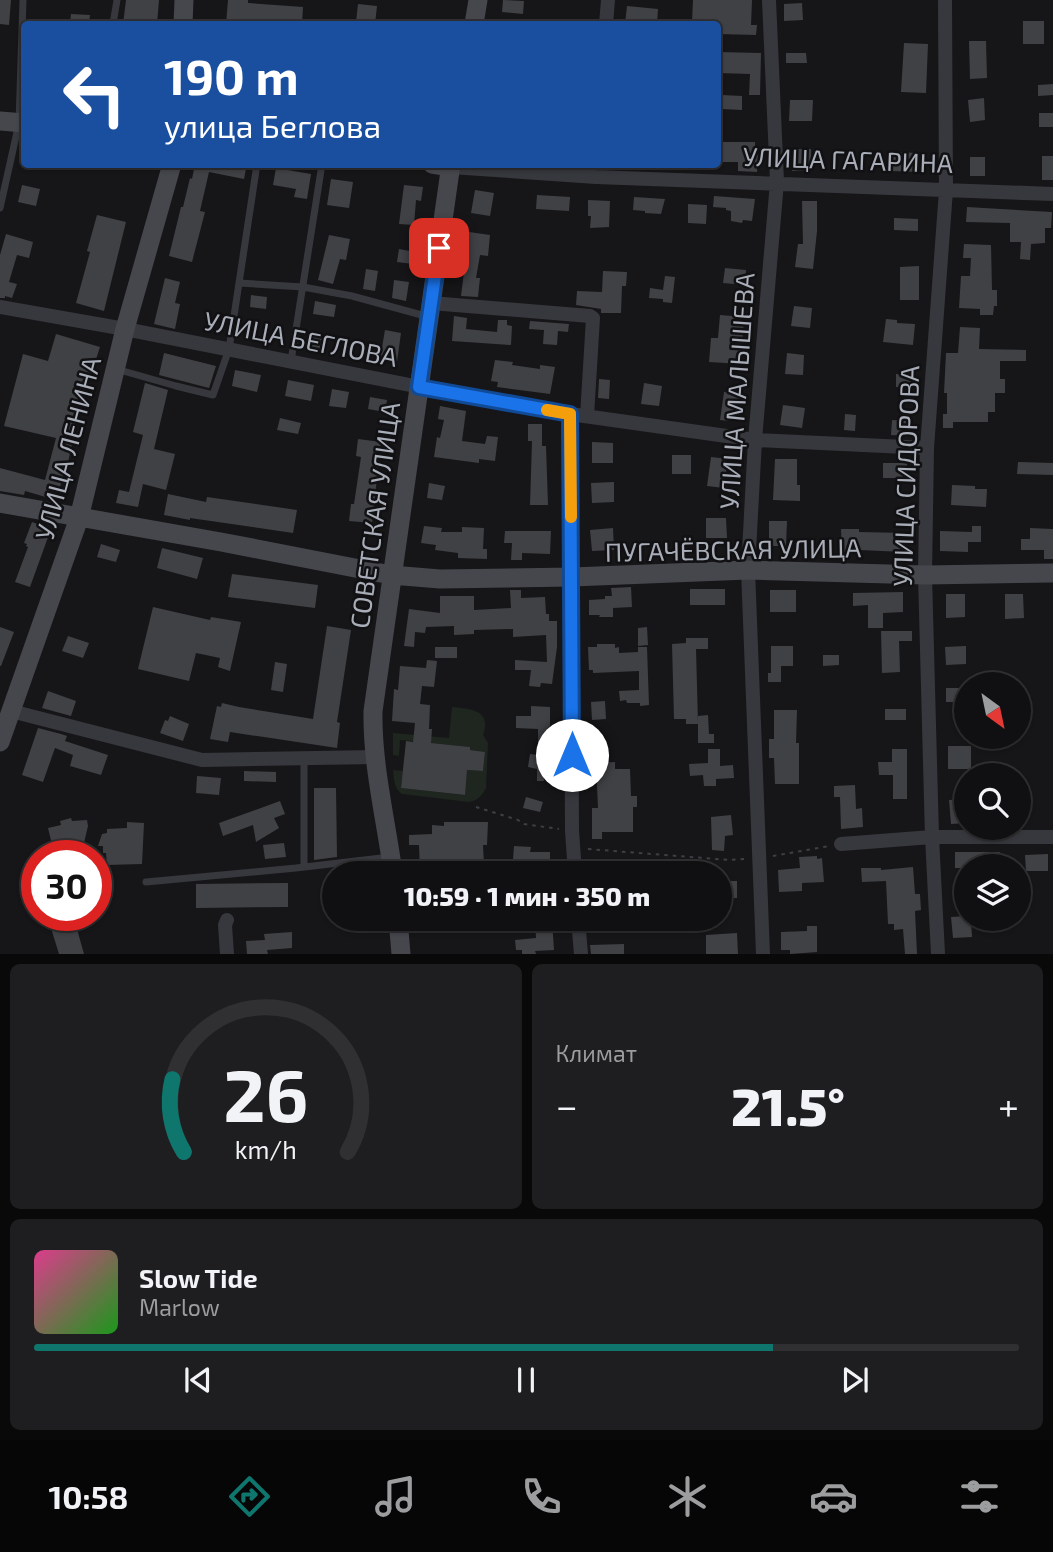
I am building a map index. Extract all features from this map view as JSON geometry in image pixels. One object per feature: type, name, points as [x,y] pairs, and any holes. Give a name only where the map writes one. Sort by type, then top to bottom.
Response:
[{"type":"street","points":[[183,21],[184,0]]},
{"type":"street","points":[[474,21],[478,0]]},
{"type":"street","points":[[606,21],[608,0]]},
{"type":"street","name":"УЛИЦА МАЛЫШЕВА","points":[[763,954],[748,570],[755,440],[777,182],[769,0]]},
{"type":"street","name":"УЛИЦА СИДОРОВА","points":[[938,954],[925,575],[927,448],[946,190],[945,0]]},
{"type":"street","name":"УЛИЦА ЛЕНИНА","points":[[0,742],[79,518],[125,329],[171,168]]},
{"type":"street","name":"СОВЕТСКАЯ УЛИЦА","points":[[391,861],[372,727],[373,711],[430,310],[444,168]]},
{"type":"street","name":"УЛИЦА ГАГАРИНА","points":[[520,168],[1053,194]]},
{"type":"street","name":"УЛИЦА БЕГЛОВА","points":[[0,307],[570,414],[755,440],[927,448]]},
{"type":"street","points":[[430,310],[577,315],[593,318],[587,416]]},
{"type":"street","points":[[570,414],[574,861]]},
{"type":"street","name":"ПУГАЧЁВСКАЯ УЛИЦА","points":[[0,503],[391,575],[440,579],[748,570],[925,575],[1053,573]]},
{"type":"street","points":[[11,711],[202,760],[376,757]]},
{"type":"street","points":[[841,844],[932,837],[1053,836]]},
{"type":"street","points":[[227,920],[227,954]]},
{"type":"street","points":[[399,931],[401,954]]},
{"type":"street","points":[[579,931],[580,954]]},
{"type":"lane","points":[[22,21],[23,0]]},
{"type":"lane","points":[[114,21],[117,0]]},
{"type":"lane","points":[[0,208],[15,122],[21,30]]},
{"type":"lane","points":[[115,368],[213,395],[229,349],[256,168]]},
{"type":"lane","points":[[291,362],[322,168]]},
{"type":"lane","points":[[239,283],[303,287],[430,310]]},
{"type":"lane","points":[[304,757],[304,867]]},
{"type":"lane","points":[[146,882],[322,867]]},
{"type":"path","points":[[476,807],[524,824],[572,831]]},
{"type":"path","points":[[573,848],[729,860],[758,858],[841,844]]},
{"type":"shaded area","points":[[452,707],[478,712],[485,720],[483,735],[488,743],[486,788],[481,796],[469,802],[402,794],[396,786],[393,770],[403,771],[401,788],[464,795],[467,770],[483,771],[485,752],[470,750],[470,747],[400,740],[399,756],[393,755],[393,733],[449,738]]},
{"type":"building","points":[[0,0],[11,0],[9,25],[0,24]]},
{"type":"building","points":[[126,0],[159,0],[157,21],[123,21]]},
{"type":"building","points":[[228,0],[303,7],[302,21],[226,21]]},
{"type":"building","points":[[503,0],[524,1],[523,14],[502,12]]},
{"type":"building","points":[[693,0],[752,0],[751,25],[757,25],[756,35],[721,34],[721,21],[692,21]]},
{"type":"building","points":[[802,3],[803,20],[784,21],[784,4]]},
{"type":"building","points":[[358,4],[377,6],[375,21],[356,21]]},
{"type":"building","points":[[627,6],[658,9],[657,21],[625,21]]},
{"type":"building","points":[[71,14],[90,15],[89,21],[70,21]]},
{"type":"building","points":[[1023,21],[1044,21],[1044,44],[1023,44]]},
{"type":"building","points":[[969,41],[986,41],[987,78],[970,79]]},
{"type":"building","points":[[904,43],[928,44],[926,93],[901,92]]},
{"type":"building","points":[[721,52],[761,53],[760,95],[749,95],[750,74],[721,73]]},
{"type":"building","points":[[786,53],[806,53],[807,63],[786,63]]},
{"type":"building","points":[[1053,84],[1053,95],[1038,96],[1038,85]]},
{"type":"building","points":[[722,95],[742,96],[742,110],[722,109]]},
{"type":"building","points":[[984,98],[985,120],[970,122],[968,100]]},
{"type":"building","points":[[790,100],[813,100],[812,121],[789,121]]},
{"type":"building","points":[[1039,113],[1053,113],[1053,127],[1039,127]]},
{"type":"building","points":[[721,142],[755,142],[755,153],[758,154],[757,172],[738,171],[738,162],[721,162]]},
{"type":"building","points":[[792,149],[811,149],[811,170],[792,171]]},
{"type":"building","points":[[893,152],[920,153],[919,172],[892,171]]},
{"type":"building","points":[[1042,156],[1053,156],[1053,180],[1042,180]]},
{"type":"building","points":[[970,157],[985,157],[985,176],[970,176]]},
{"type":"building","points":[[194,168],[246,168],[244,179],[209,172],[200,211],[205,212],[192,262],[169,256],[181,207],[190,178],[192,179]]},
{"type":"building","points":[[276,168],[311,174],[307,199],[294,197],[296,189],[273,185]]},
{"type":"building","points":[[331,179],[353,182],[349,208],[327,205]]},
{"type":"building","points":[[22,185],[40,189],[36,206],[18,202]]},
{"type":"building","points":[[404,185],[423,187],[421,201],[416,200],[414,225],[399,224]]},
{"type":"building","points":[[475,190],[494,193],[490,216],[471,213]]},
{"type":"building","points":[[537,195],[570,197],[569,211],[536,209]]},
{"type":"building","points":[[714,196],[755,199],[752,221],[731,221],[731,211],[713,207]]},
{"type":"building","points":[[634,197],[665,199],[661,214],[633,210]]},
{"type":"building","points":[[588,200],[610,201],[609,227],[590,228]]},
{"type":"building","points":[[802,201],[817,201],[813,269],[795,267],[798,244],[803,244]]},
{"type":"building","points":[[688,204],[707,205],[706,224],[688,223]]},
{"type":"building","points":[[967,207],[1052,212],[1051,228],[1045,228],[1045,243],[1031,244],[1030,260],[1020,259],[1021,242],[1010,242],[1010,223],[966,222]]},
{"type":"building","points":[[97,215],[126,222],[104,311],[76,303]]},
{"type":"building","points":[[894,218],[918,219],[918,231],[894,230]]},
{"type":"building","points":[[469,232],[490,235],[488,256],[480,255],[476,278],[480,278],[478,297],[461,296]]},
{"type":"building","points":[[6,234],[33,242],[29,258],[17,255],[9,282],[17,284],[12,298],[0,298],[0,255]]},
{"type":"building","points":[[329,235],[350,239],[346,260],[340,259],[333,284],[318,280]]},
{"type":"building","points":[[964,244],[991,245],[992,290],[997,290],[997,306],[994,306],[993,315],[980,315],[980,309],[959,308],[961,276],[970,276],[971,258],[963,258]]},
{"type":"building","points":[[399,249],[415,252],[413,264],[397,262]]},
{"type":"building","points":[[919,266],[919,300],[900,300],[900,267]]},
{"type":"building","points":[[725,268],[746,270],[745,285],[723,283]]},
{"type":"building","points":[[366,269],[378,271],[375,291],[363,289]]},
{"type":"building","points":[[603,271],[627,272],[626,286],[622,286],[621,313],[601,313],[601,309],[576,305],[577,291],[602,292]]},
{"type":"building","points":[[665,276],[675,277],[672,303],[649,298],[650,288],[663,290]]},
{"type":"building","points":[[165,278],[180,282],[175,303],[180,304],[175,329],[154,324]]},
{"type":"building","points":[[394,280],[409,282],[406,301],[392,298]]},
{"type":"building","points":[[251,295],[267,297],[266,309],[250,307]]},
{"type":"building","points":[[315,301],[336,305],[334,317],[313,314]]},
{"type":"building","points":[[794,306],[812,308],[810,328],[791,326]]},
{"type":"building","points":[[720,315],[744,317],[741,364],[709,362],[711,338],[718,338]]},
{"type":"building","points":[[454,316],[467,318],[466,329],[497,332],[498,320],[507,320],[507,325],[512,326],[511,345],[452,341]]},
{"type":"building","points":[[886,319],[915,324],[913,345],[883,342]]},
{"type":"building","points":[[530,321],[569,324],[568,332],[558,331],[557,345],[543,344],[544,330],[529,329]]},
{"type":"building","points":[[960,327],[980,328],[979,349],[1026,350],[1026,361],[1000,361],[1000,379],[1005,379],[1005,393],[995,393],[995,412],[988,412],[988,422],[953,422],[953,428],[943,428],[943,414],[947,414],[947,393],[944,393],[946,353],[958,353]]},
{"type":"building","points":[[385,330],[401,333],[397,362],[380,359]]},
{"type":"building","points":[[308,333],[328,337],[325,353],[305,350]]},
{"type":"building","points":[[56,334],[100,347],[80,408],[67,467],[56,500],[25,491],[24,495],[0,491],[0,468],[45,480],[56,438],[4,426],[23,354],[48,361]]},
{"type":"building","points":[[164,353],[216,366],[209,388],[159,375]]},
{"type":"building","points":[[787,353],[804,355],[803,375],[785,374]]},
{"type":"building","points":[[495,360],[540,369],[540,365],[555,367],[550,394],[497,387],[498,382],[491,381]]},
{"type":"building","points":[[235,370],[261,375],[257,392],[232,386]]},
{"type":"building","points":[[896,374],[913,375],[913,388],[896,387]]},
{"type":"building","points":[[599,379],[610,380],[609,399],[598,398]]},
{"type":"building","points":[[288,380],[314,385],[311,401],[285,396]]},
{"type":"building","points":[[145,383],[168,390],[154,449],[175,454],[166,490],[143,484],[138,507],[116,503],[119,490],[129,492],[143,435],[133,432]]},
{"type":"building","points":[[644,383],[662,386],[659,406],[641,404]]},
{"type":"building","points":[[332,389],[349,392],[346,408],[329,406]]},
{"type":"building","points":[[724,392],[744,395],[741,416],[730,415],[729,421],[720,420]]},
{"type":"building","points":[[370,397],[387,400],[385,412],[368,409]]},
{"type":"building","points":[[783,405],[805,408],[802,428],[780,425]]},
{"type":"building","points":[[440,406],[466,411],[462,441],[485,444],[487,436],[498,437],[495,461],[479,459],[479,463],[434,457],[437,437],[440,438],[444,420],[438,419]]},
{"type":"building","points":[[845,414],[856,415],[855,431],[844,430]]},
{"type":"building","points":[[280,418],[301,423],[298,434],[277,430]]},
{"type":"building","points":[[892,420],[912,421],[911,436],[891,435]]},
{"type":"building","points":[[528,424],[542,424],[542,446],[546,446],[548,505],[530,505],[532,441],[528,441]]},
{"type":"building","points":[[358,439],[381,442],[372,523],[349,521],[361,457],[356,456]]},
{"type":"building","points":[[592,442],[613,443],[613,463],[592,463]]},
{"type":"building","points":[[672,455],[691,455],[691,474],[672,474]]},
{"type":"building","points":[[711,457],[728,459],[724,488],[707,486]]},
{"type":"building","points":[[775,459],[797,459],[800,501],[773,500]]},
{"type":"building","points":[[1018,462],[1053,463],[1053,475],[1017,474]]},
{"type":"building","points":[[883,463],[907,463],[907,478],[883,478]]},
{"type":"building","points":[[614,482],[614,502],[592,503],[591,483]]},
{"type":"building","points":[[429,483],[445,486],[442,500],[427,498]]},
{"type":"building","points":[[952,485],[987,489],[986,507],[951,505]]},
{"type":"building","points":[[168,494],[206,502],[207,497],[297,510],[293,533],[164,515]]},
{"type":"building","points":[[706,518],[726,518],[727,538],[706,538]]},
{"type":"building","points":[[769,521],[787,521],[786,546],[769,546]]},
{"type":"building","points":[[32,522],[51,529],[30,587],[15,582],[28,547],[24,543]]},
{"type":"building","points":[[424,526],[442,528],[441,532],[462,532],[462,527],[484,528],[483,549],[487,549],[487,559],[458,558],[458,553],[435,550],[436,545],[421,543]]},
{"type":"building","points":[[972,526],[981,526],[981,542],[968,542],[968,552],[940,551],[940,531],[972,532]]},
{"type":"building","points":[[613,528],[614,550],[592,551],[590,530]]},
{"type":"building","points":[[1030,528],[1053,529],[1053,559],[1044,559],[1044,550],[1021,550],[1021,539],[1030,539]]},
{"type":"building","points":[[841,529],[905,533],[904,552],[842,552]]},
{"type":"building","points":[[505,531],[551,531],[550,554],[522,553],[522,560],[511,560],[512,543],[504,543]]},
{"type":"building","points":[[101,544],[120,550],[116,562],[97,557]]},
{"type":"building","points":[[162,548],[203,558],[197,579],[157,568]]},
{"type":"building","points":[[232,574],[318,585],[315,608],[228,597]]},
{"type":"building","points":[[631,587],[632,607],[613,608],[613,617],[589,615],[589,600],[612,596],[611,588]]},
{"type":"building","points":[[690,589],[725,589],[725,605],[690,605]]},
{"type":"building","points":[[510,590],[521,590],[521,598],[545,597],[549,621],[557,621],[552,684],[529,686],[531,670],[515,670],[515,660],[547,662],[546,635],[513,637],[513,629],[474,630],[474,634],[454,635],[454,626],[426,627],[425,633],[415,632],[414,647],[404,646],[409,609],[440,613],[440,596],[474,596],[474,610],[511,608]]},
{"type":"building","points":[[770,590],[796,590],[796,612],[770,612]]},
{"type":"building","points":[[903,592],[903,612],[883,613],[883,628],[868,628],[868,605],[853,606],[853,593]]},
{"type":"building","points":[[946,594],[965,594],[965,617],[946,618]]},
{"type":"building","points":[[1005,594],[1023,594],[1024,618],[1005,619]]},
{"type":"building","points":[[153,607],[210,620],[211,617],[241,622],[230,671],[218,667],[220,658],[196,653],[189,681],[138,669]]},
{"type":"building","points":[[327,626],[351,630],[337,722],[340,723],[337,748],[230,732],[228,742],[210,739],[217,706],[221,707],[222,703],[313,719]]},
{"type":"building","points":[[0,627],[14,632],[1,666],[0,666]]},
{"type":"building","points":[[647,627],[648,645],[638,646],[638,628]]},
{"type":"building","points":[[881,631],[912,631],[912,641],[899,641],[900,672],[882,673]]},
{"type":"building","points":[[68,636],[89,643],[83,658],[62,651]]},
{"type":"building","points":[[686,638],[708,638],[708,649],[696,649],[698,724],[686,724],[686,719],[674,719],[672,644],[686,643]]},
{"type":"building","points":[[597,644],[615,644],[615,648],[619,647],[619,653],[638,652],[638,647],[647,647],[649,705],[640,706],[640,703],[620,701],[619,691],[639,690],[639,671],[593,673],[593,670],[589,670],[588,647],[597,647]]},
{"type":"building","points":[[771,646],[793,646],[793,666],[781,666],[781,682],[768,682],[768,673],[771,673]]},
{"type":"building","points":[[966,646],[966,664],[946,665],[945,647]]},
{"type":"building","points":[[435,647],[457,647],[457,658],[435,658]]},
{"type":"building","points":[[823,655],[839,655],[839,665],[823,666]]},
{"type":"building","points":[[427,660],[437,661],[434,687],[422,686],[420,704],[430,705],[431,743],[470,747],[470,750],[485,752],[483,771],[467,770],[465,795],[401,788],[406,741],[413,742],[415,723],[392,721],[394,689],[398,690],[400,666],[426,668]]},
{"type":"building","points":[[275,662],[287,664],[283,692],[271,690]]},
{"type":"building","points":[[946,688],[954,688],[954,702],[946,702]]},
{"type":"building","points":[[48,691],[76,701],[71,716],[42,708]]},
{"type":"building","points":[[605,701],[606,719],[592,720],[591,702]]},
{"type":"building","points":[[531,706],[550,707],[550,757],[547,757],[544,781],[537,781],[537,769],[528,767],[530,754],[538,755],[538,729],[516,728],[516,716],[531,716]]},
{"type":"building","points":[[885,709],[906,709],[906,720],[885,720]]},
{"type":"building","points":[[774,710],[797,710],[799,784],[775,784],[774,758],[769,758],[769,739],[774,739]]},
{"type":"building","points":[[708,715],[709,734],[714,734],[714,743],[698,743],[698,716]]},
{"type":"building","points":[[170,716],[189,724],[183,741],[160,733],[165,720],[168,721]]},
{"type":"building","points":[[38,728],[67,736],[65,741],[108,755],[101,775],[70,766],[73,755],[55,748],[43,782],[22,775]]},
{"type":"building","points":[[948,746],[954,746],[954,749],[971,749],[971,763],[954,763],[954,769],[948,769]]},
{"type":"building","points":[[708,749],[720,749],[720,766],[733,765],[734,778],[716,779],[716,786],[704,786],[703,775],[690,776],[689,764],[708,763]]},
{"type":"building","points":[[892,749],[907,749],[907,799],[893,799],[893,775],[879,775],[878,762],[892,762]]},
{"type":"building","points":[[615,762],[615,769],[630,769],[631,796],[637,796],[637,807],[633,807],[633,832],[602,832],[602,839],[592,839],[592,808],[598,808],[596,763]]},
{"type":"building","points":[[244,771],[276,772],[276,782],[244,781]]},
{"type":"building","points":[[197,776],[221,778],[219,795],[196,793]]},
{"type":"building","points":[[855,785],[856,809],[862,808],[863,827],[841,829],[840,797],[834,797],[834,786]]},
{"type":"building","points":[[314,788],[336,788],[337,857],[314,860]]},
{"type":"building","points":[[526,797],[543,802],[540,812],[523,808]]},
{"type":"building","points":[[949,800],[954,800],[954,824],[951,824]]},
{"type":"building","points":[[280,801],[285,814],[274,818],[279,828],[256,842],[253,825],[223,836],[219,823]]},
{"type":"building","points":[[731,815],[733,835],[725,836],[724,851],[712,850],[711,817]]},
{"type":"building","points":[[71,818],[72,821],[87,820],[85,840],[51,840],[48,828],[61,825],[60,821]]},
{"type":"building","points":[[127,822],[144,823],[142,864],[112,865],[112,840],[100,840],[102,834],[107,833],[107,829],[127,828]]},
{"type":"building","points":[[444,822],[488,822],[487,845],[483,845],[484,861],[420,861],[419,845],[409,845],[409,835],[432,834],[432,825],[444,826]]},
{"type":"building","points":[[284,843],[286,857],[265,859],[263,845]]},
{"type":"building","points":[[514,846],[531,847],[530,852],[550,852],[550,861],[513,861]]},
{"type":"building","points":[[1000,852],[1000,854],[955,854]]},
{"type":"building","points":[[1048,854],[1048,871],[1031,871],[1031,855]]},
{"type":"building","points":[[817,856],[817,859],[822,858],[824,882],[802,883],[802,891],[779,892],[778,870],[800,868],[799,857]]},
{"type":"building","points":[[913,867],[915,894],[920,894],[921,910],[915,911],[917,954],[905,954],[903,929],[894,930],[894,924],[888,924],[886,881],[862,882],[861,868],[881,870]]},
{"type":"building","points":[[732,881],[737,881],[737,898],[732,898]]},
{"type":"building","points":[[288,883],[288,907],[196,908],[196,884]]},
{"type":"building","points":[[951,917],[954,917],[954,931],[972,931],[972,937],[953,938]]},
{"type":"building","points":[[807,926],[817,926],[817,952],[790,954],[790,950],[781,950],[781,932],[807,931]]},
{"type":"building","points":[[52,931],[78,931],[84,954],[59,954]]},
{"type":"building","points":[[536,931],[553,931],[554,950],[522,954],[522,950],[516,950],[515,940],[536,938]]},
{"type":"building","points":[[292,932],[292,948],[267,950],[268,954],[247,954],[246,941],[265,940],[264,934]]},
{"type":"building","points":[[737,933],[738,954],[706,954],[706,935]]},
{"type":"building","points":[[624,944],[624,954],[591,954],[590,945]]},
{"type":"slow traffic","points":[[547,410],[570,414],[571,517]]},
{"type":"route","points":[[439,248],[419,387],[570,414],[572,755]]}]
